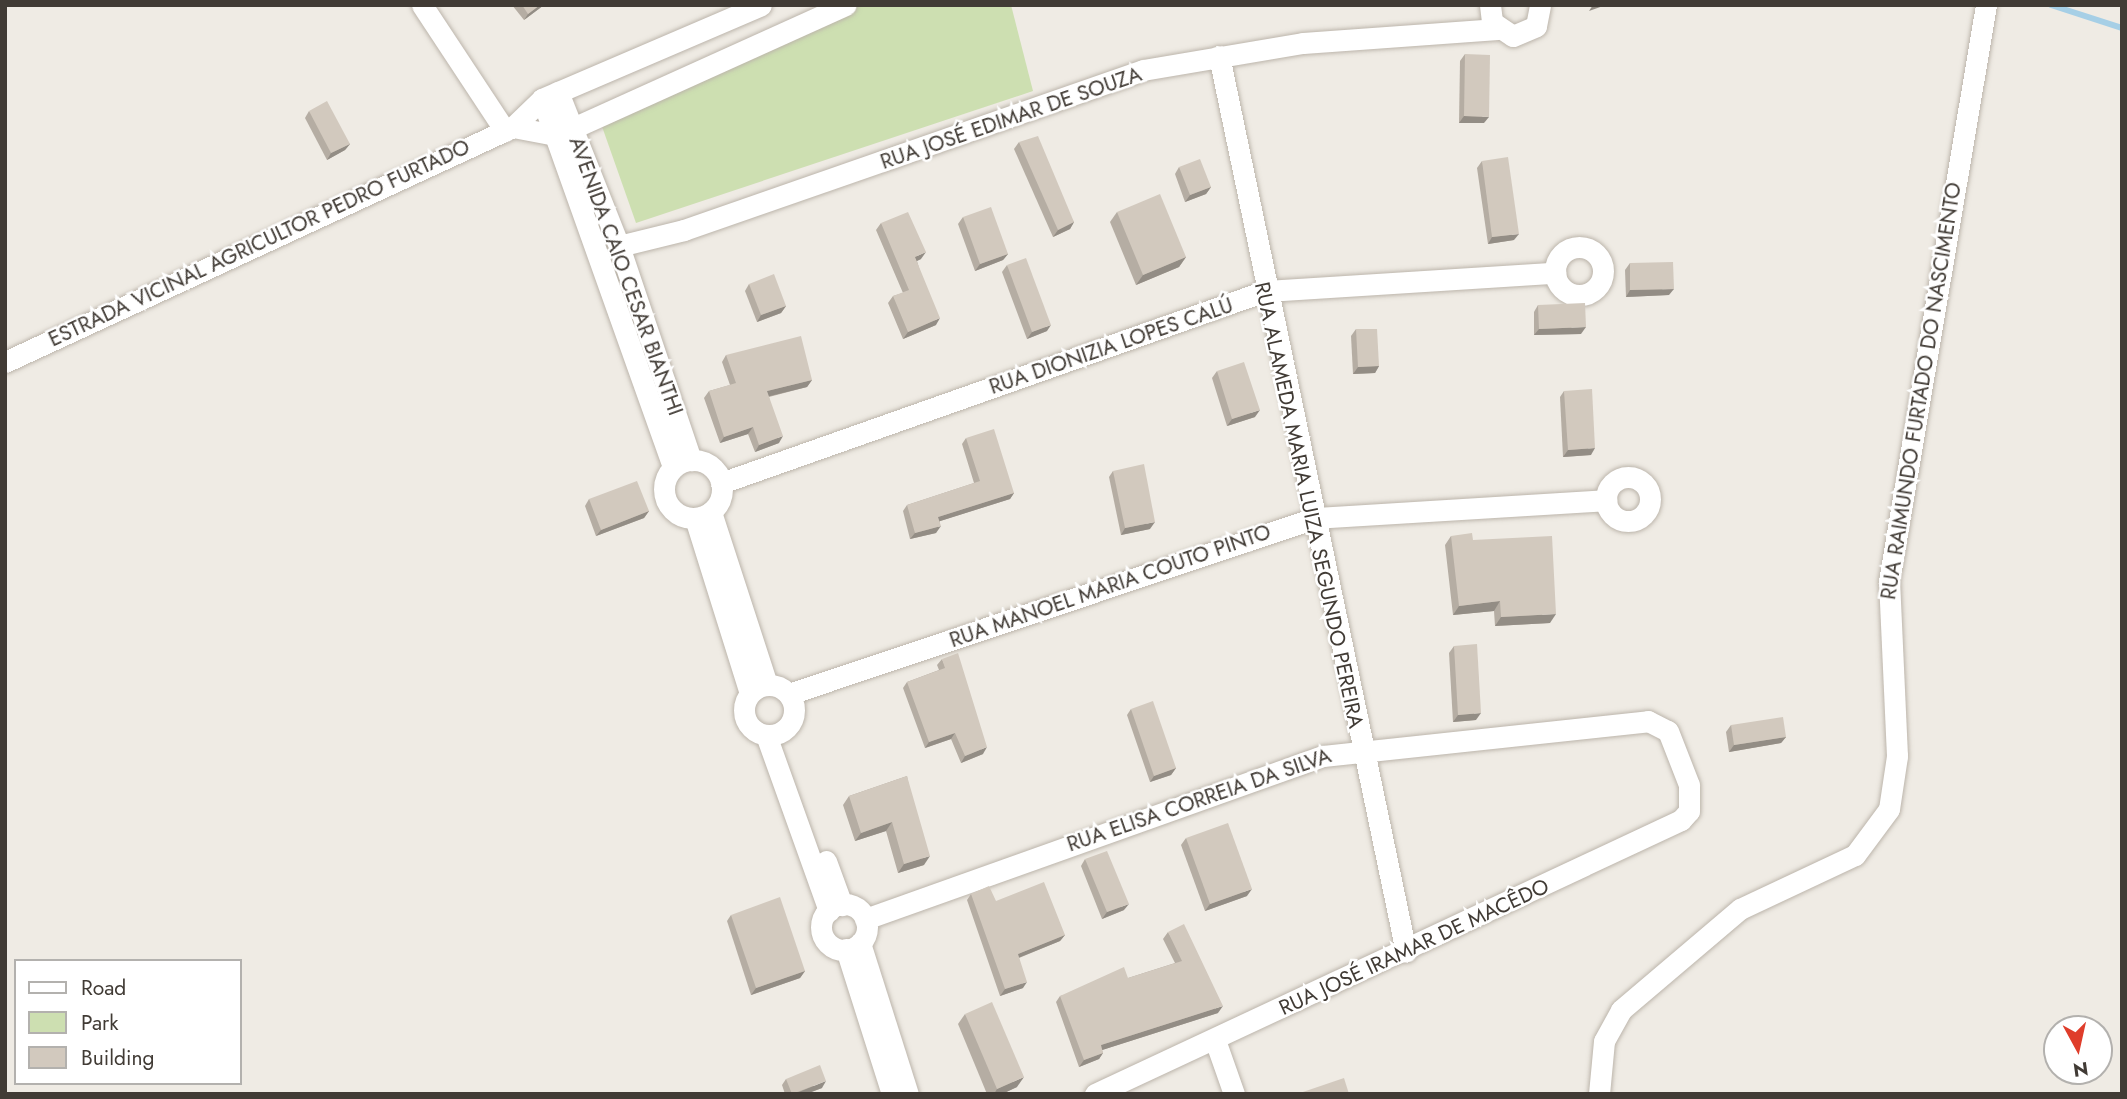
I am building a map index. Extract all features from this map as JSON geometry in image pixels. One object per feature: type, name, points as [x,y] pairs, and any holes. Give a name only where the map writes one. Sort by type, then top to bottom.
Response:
[{"type":"street","points":[[422,5],[509,129],[564,132],[846,5]]},
{"type":"street","name":"ESTRADA VICINAL AGRICULTOR PEDRO FURTADO","points":[[5,362],[509,129],[550,96],[761,5]]},
{"type":"street","points":[[1490,5],[1497,29]]},
{"type":"street","name":"RUA JOSÉ EDIMAR DE SOUZA","points":[[619,246],[899,158],[1090,87],[1219,57],[1303,43],[1497,29],[1513,37],[1529,32],[1541,5]]},
{"type":"street","name":"RUA RAIMUNDO FURTADO DO NASCIMENTO","points":[[1599,1094],[1604,1041],[1621,1010],[1740,909],[1855,855],[1889,808],[1897,756],[1889,581],[1986,5]]},
{"type":"street","name":"RUA ALAMEDA MARIA LUIZA SEGUNDO PEREIRA","points":[[1219,57],[1360,749],[1406,952]]},
{"type":"street","name":"AVENIDA CAIO CESAR BIANTHI","points":[[550,96],[682,464]]},
{"type":"street","name":"AVENIDA CAIO CESAR BIANTHI","points":[[564,132],[619,246],[682,464]]},
{"type":"street","name":"RUA DIONIZIA LOPES CALÚ","points":[[721,483],[1265,291],[1555,273]]},
{"type":"street","points":[[703,515],[677,514],[665,501],[664,483],[682,464],[707,463],[721,483],[703,515],[758,688],[746,722],[773,734],[835,908],[822,935],[853,946]]},
{"type":"street","name":"RUA MANOEL MARIA COUTO PINTO","points":[[789,694],[1315,518],[1606,500]]},
{"type":"street","points":[[758,688],[789,694],[794,715],[773,734]]},
{"type":"street","name":"RUA ELISA CORREIA DA SILVA","points":[[865,919],[1207,795],[1360,749],[1648,721],[1668,732],[1686,768]]},
{"type":"street","name":"RUA JOSÉ IRAMAR DE MACÊDO","points":[[1096,1094],[1406,952],[1681,821],[1690,797],[1686,768]]},
{"type":"street","points":[[835,908],[865,919],[853,946],[891,1094]]},
{"type":"street","points":[[853,946],[908,1094]]},
{"type":"street","points":[[1215,1040],[1234,1094]]},
{"type":"green space","points":[[846,5],[1011,5],[1033,91],[636,223],[599,118]]},
{"type":"building","points":[[522,5],[540,5],[528,14]]},
{"type":"building","points":[[1465,54],[1490,55],[1489,117],[1464,116]]},
{"type":"building","points":[[327,101],[350,144],[331,153],[309,111]]},
{"type":"building","points":[[1038,136],[1074,222],[1058,230],[1019,142]]},
{"type":"building","points":[[1508,157],[1519,234],[1492,237],[1482,161]]},
{"type":"building","points":[[1200,159],[1211,187],[1190,195],[1179,167]]},
{"type":"building","points":[[1160,194],[1186,257],[1143,275],[1117,212]]},
{"type":"building","points":[[991,207],[1008,254],[980,264],[963,217]]},
{"type":"building","points":[[908,212],[926,252],[915,257],[940,318],[908,332],[893,296],[909,290],[881,223]]},
{"type":"building","points":[[1026,258],[1051,325],[1032,332],[1007,265]]},
{"type":"building","points":[[1673,262],[1674,289],[1630,290],[1630,263]]},
{"type":"building","points":[[774,274],[786,306],[761,315],[749,284]]},
{"type":"building","points":[[1585,303],[1586,327],[1539,329],[1538,305]]},
{"type":"building","points":[[1356,329],[1377,329],[1379,366],[1358,367]]},
{"type":"building","points":[[801,336],[812,380],[767,391],[783,436],[759,445],[753,427],[724,437],[709,391],[736,383],[726,355]]},
{"type":"building","points":[[1244,362],[1260,410],[1232,419],[1217,371]]},
{"type":"building","points":[[1592,389],[1595,448],[1568,450],[1564,391]]},
{"type":"building","points":[[994,429],[1014,493],[938,517],[941,526],[915,533],[907,505],[980,481],[966,438]]},
{"type":"building","points":[[1144,464],[1155,522],[1125,528],[1113,471]]},
{"type":"building","points":[[637,481],[649,511],[601,530],[589,499]]},
{"type":"building","points":[[1472,533],[1473,540],[1552,536],[1556,614],[1501,617],[1500,601],[1459,606],[1451,536]]},
{"type":"building","points":[[1477,644],[1481,713],[1458,715],[1454,646]]},
{"type":"building","points":[[958,653],[987,747],[965,756],[955,733],[929,742],[907,682],[945,668],[942,659]]},
{"type":"building","points":[[1153,701],[1176,768],[1154,776],[1131,709]]},
{"type":"building","points":[[1783,717],[1786,737],[1734,745],[1731,725]]},
{"type":"building","points":[[907,776],[930,856],[904,864],[892,822],[861,833],[849,796]]},
{"type":"building","points":[[1228,823],[1252,889],[1210,904],[1186,838]]},
{"type":"building","points":[[1107,851],[1129,904],[1107,912],[1085,859]]},
{"type":"building","points":[[1044,882],[1065,935],[1018,954],[1027,982],[1005,989],[971,894],[989,886],[996,901]]},
{"type":"building","points":[[780,897],[805,971],[756,988],[731,915]]},
{"type":"building","points":[[1184,924],[1223,1006],[1101,1045],[1103,1053],[1084,1060],[1060,996],[1124,967],[1128,978],[1182,961],[1168,932]]},
{"type":"building","points":[[992,1002],[1024,1077],[997,1089],[965,1014]]},
{"type":"building","points":[[820,1065],[826,1081],[792,1094],[786,1079]]},
{"type":"building","points":[[1344,1078],[1349,1094],[1297,1094]]},
{"type":"waterway","points":[[2051,5],[2122,28]]}]
